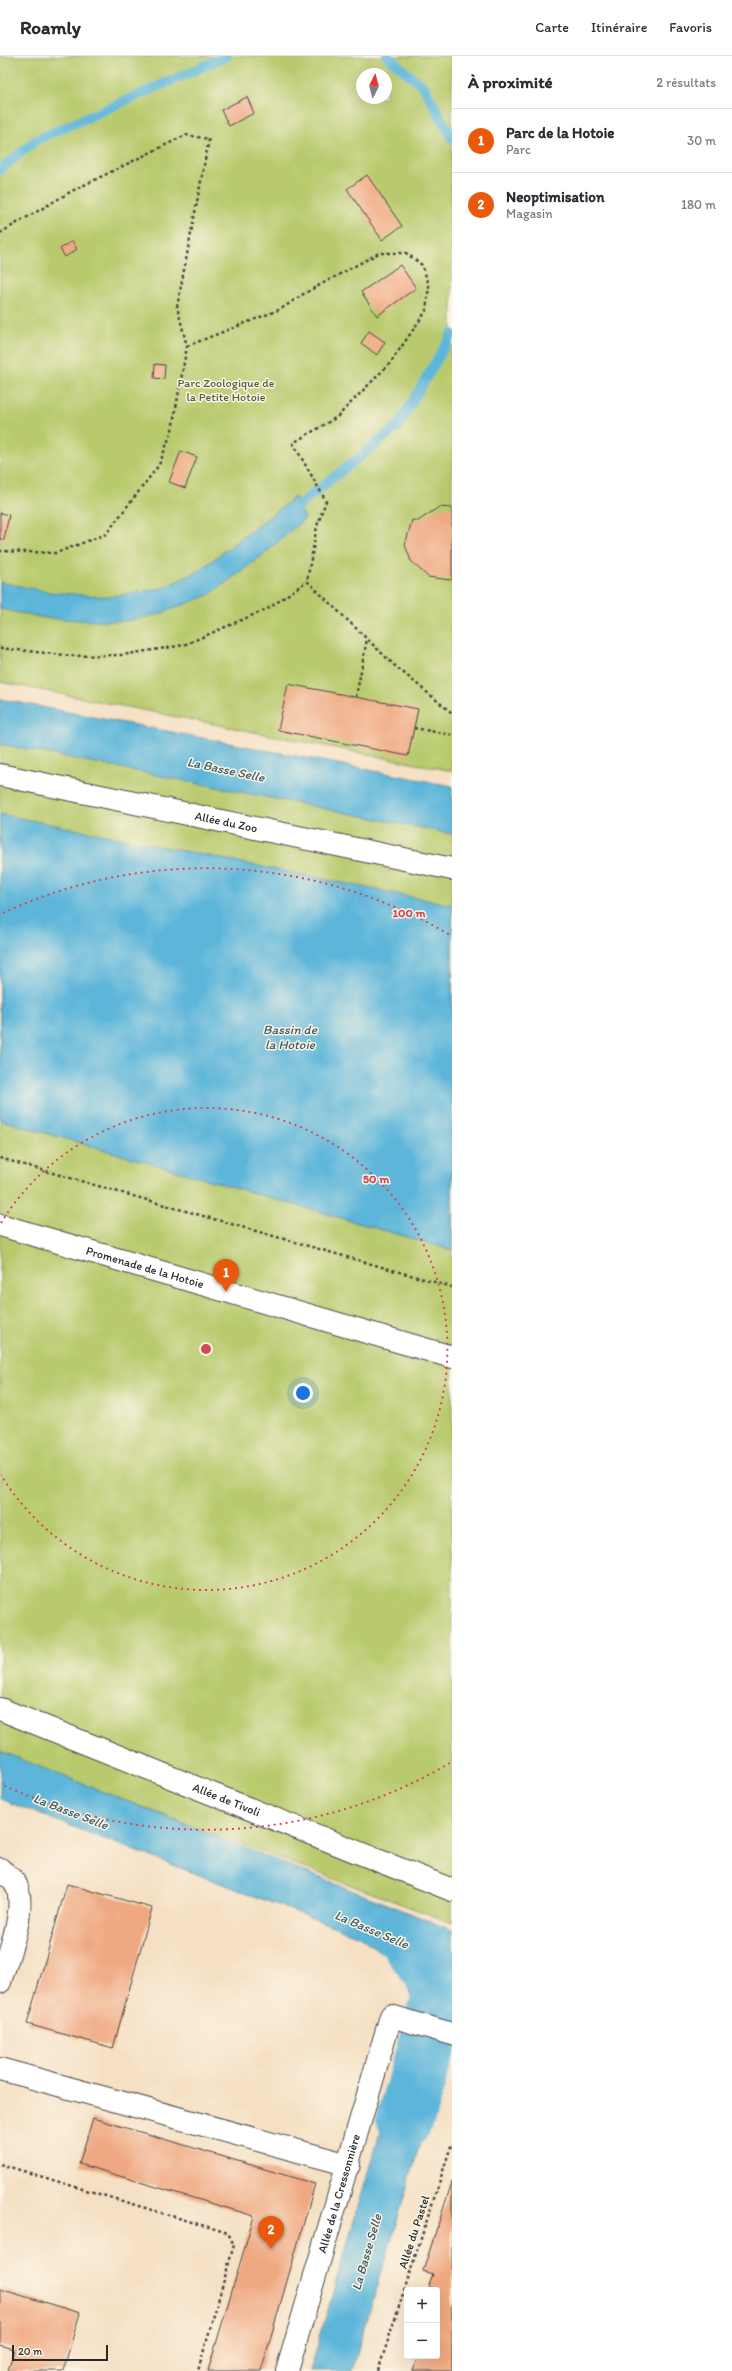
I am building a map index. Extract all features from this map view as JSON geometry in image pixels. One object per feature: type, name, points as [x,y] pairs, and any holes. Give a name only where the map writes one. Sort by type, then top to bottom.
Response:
[{"type":"street","name":"Allée du Zoo","points":[[0,775],[452,869]]},
{"type":"street","name":"Promenade de la Hotoie","points":[[0,1225],[452,1357]]},
{"type":"street","name":"Allée de Tivoli","points":[[0,1709],[452,1890]]},
{"type":"street","points":[[0,1869],[14,1881],[20,1894],[20,1911],[0,1982]]},
{"type":"street","name":"Allée de la Cressonnière","points":[[287,2371],[391,2016],[452,2034]]},
{"type":"street","points":[[0,2070],[348,2165]]},
{"type":"path","points":[[0,233],[72,191],[186,135],[209,139],[177,307],[187,346],[172,430],[159,465],[106,534],[56,553],[0,551]]},
{"type":"path","points":[[0,648],[74,656],[122,654],[184,645],[269,608],[307,581],[317,526],[326,501],[293,443],[337,416],[391,362],[426,311],[429,285],[422,265],[406,253],[380,253],[305,293],[281,309],[187,346]]},
{"type":"path","points":[[307,581],[394,665],[452,713]]},
{"type":"path","points":[[356,697],[367,639]]},
{"type":"path","points":[[414,728],[452,736]]},
{"type":"path","points":[[0,1158],[452,1287]]},
{"type":"path","name":"Allée du Pastel","points":[[378,2371],[452,2144]]},
{"type":"path","points":[[0,2164],[228,2233],[234,2245],[198,2371]]},
{"type":"green space","name":"Parc Zoologique de la Petite Hotoie","points":[[0,56],[452,56],[452,771],[0,682]]},
{"type":"green space","points":[[0,740],[452,830],[452,1923],[0,1754]]},
{"type":"water","points":[[295,497],[305,518],[263,555],[209,595],[159,614],[127,621],[95,621],[45,618],[0,609],[0,582],[49,592],[108,597],[163,588],[200,570]]},
{"type":"water","points":[[0,699],[452,786],[452,834],[0,744]]},
{"type":"water","name":"Bassin de la Hotoie","points":[[0,814],[452,905],[452,1250],[0,1120]]},
{"type":"water","points":[[0,1751],[452,1930],[452,2020],[413,2008],[406,1984],[395,1966],[379,1950],[359,1936],[0,1799]]},
{"type":"water","points":[[408,2036],[449,2047],[352,2371],[310,2371]]},
{"type":"building","points":[[247,97],[254,113],[229,126],[221,110]]},
{"type":"building","points":[[367,175],[402,226],[382,240],[347,189]]},
{"type":"building","points":[[72,241],[77,249],[65,257],[60,249]]},
{"type":"building","points":[[400,265],[416,288],[377,316],[361,292]]},
{"type":"building","points":[[369,331],[385,342],[377,355],[361,343]]},
{"type":"building","points":[[155,364],[165,365],[164,379],[154,378]]},
{"type":"building","points":[[181,451],[197,457],[185,488],[169,482]]},
{"type":"building","points":[[439,507],[452,508],[452,579],[450,580],[428,577],[411,561],[405,545],[412,520],[418,521]]},
{"type":"building","points":[[0,513],[9,515],[4,540],[0,539]]},
{"type":"building","points":[[288,684],[418,709],[408,756],[278,730]]},
{"type":"building","points":[[67,1884],[152,1908],[113,2048],[27,2024]]},
{"type":"building","points":[[93,2118],[315,2184],[261,2371],[208,2371],[254,2216],[79,2164]]},
{"type":"building","points":[[452,2182],[452,2371],[413,2371],[417,2359],[440,2359],[440,2287],[429,2286],[433,2274],[423,2271]]},
{"type":"building","points":[[0,2289],[80,2313],[63,2371],[8,2371],[14,2349],[0,2345]]},
{"type":"waterway","points":[[0,170],[36,140],[227,56]]},
{"type":"waterway","points":[[387,56],[424,87],[452,138]]},
{"type":"waterway","points":[[289,513],[398,426],[452,334]]},
{"type":"waterway","name":"La Basse Selle","points":[[405,2119],[444,1987],[413,1946]]},
{"type":"place","name":"Parc de la Hotoie","points":[[226,1292]]},
{"type":"place","name":"Neoptimisation","points":[[271,2249]]}]
